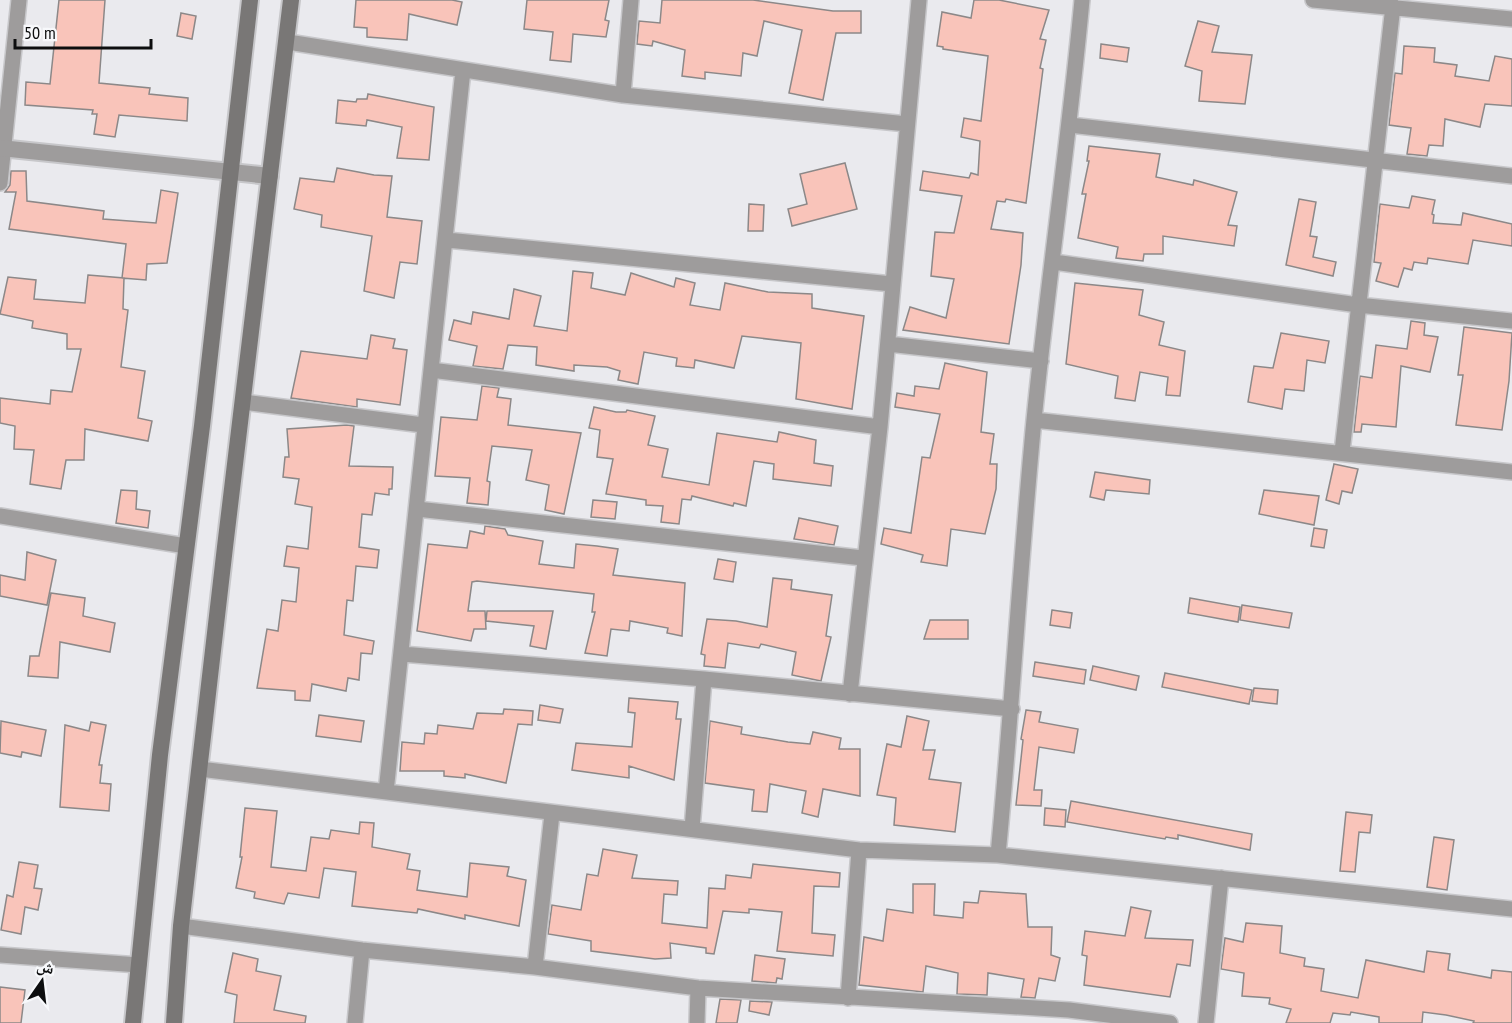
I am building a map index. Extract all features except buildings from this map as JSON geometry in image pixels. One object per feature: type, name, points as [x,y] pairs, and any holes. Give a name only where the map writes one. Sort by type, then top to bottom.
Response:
[{"type":"main road","points":[[133,1023],[160,755],[250,0]]},
{"type":"main road","points":[[174,1023],[182,926],[270,176],[288,42],[291,0]]},
{"type":"street","points":[[0,183],[19,0]]},
{"type":"street","points":[[623,95],[631,0]]},
{"type":"street","points":[[850,694],[888,344],[920,0]]},
{"type":"street","points":[[998,855],[1012,709],[1034,420],[1070,125],[1082,0]]},
{"type":"street","points":[[1313,0],[1512,19]]},
{"type":"street","points":[[1342,452],[1392,6]]},
{"type":"street","points":[[288,42],[623,95],[907,124]]},
{"type":"street","points":[[386,792],[417,509],[423,425],[447,240],[463,70]]},
{"type":"street","points":[[1070,125],[1512,176]]},
{"type":"street","points":[[2,148],[270,176]]},
{"type":"street","points":[[447,240],[892,284]]},
{"type":"street","points":[[1054,262],[1358,305],[1512,321]]},
{"type":"street","points":[[888,344],[1041,361]]},
{"type":"street","points":[[431,370],[879,427]]},
{"type":"street","points":[[243,402],[423,425]]},
{"type":"street","points":[[1034,420],[1512,472]]},
{"type":"street","points":[[417,509],[863,558]]},
{"type":"street","points":[[0,516],[186,546]]},
{"type":"street","points":[[402,654],[704,679],[1012,709]]},
{"type":"street","points":[[692,829],[704,679]]},
{"type":"street","points":[[200,769],[859,850],[998,855],[1512,909]]},
{"type":"street","points":[[535,967],[552,814]]},
{"type":"street","points":[[848,998],[859,850]]},
{"type":"street","points":[[1206,1023],[1221,879]]},
{"type":"street","points":[[182,926],[362,950],[535,967],[698,988],[1170,1023]]},
{"type":"street","points":[[355,1023],[362,950]]},
{"type":"street","points":[[0,955],[139,965]]},
{"type":"street","points":[[697,1023],[698,988]]}]
